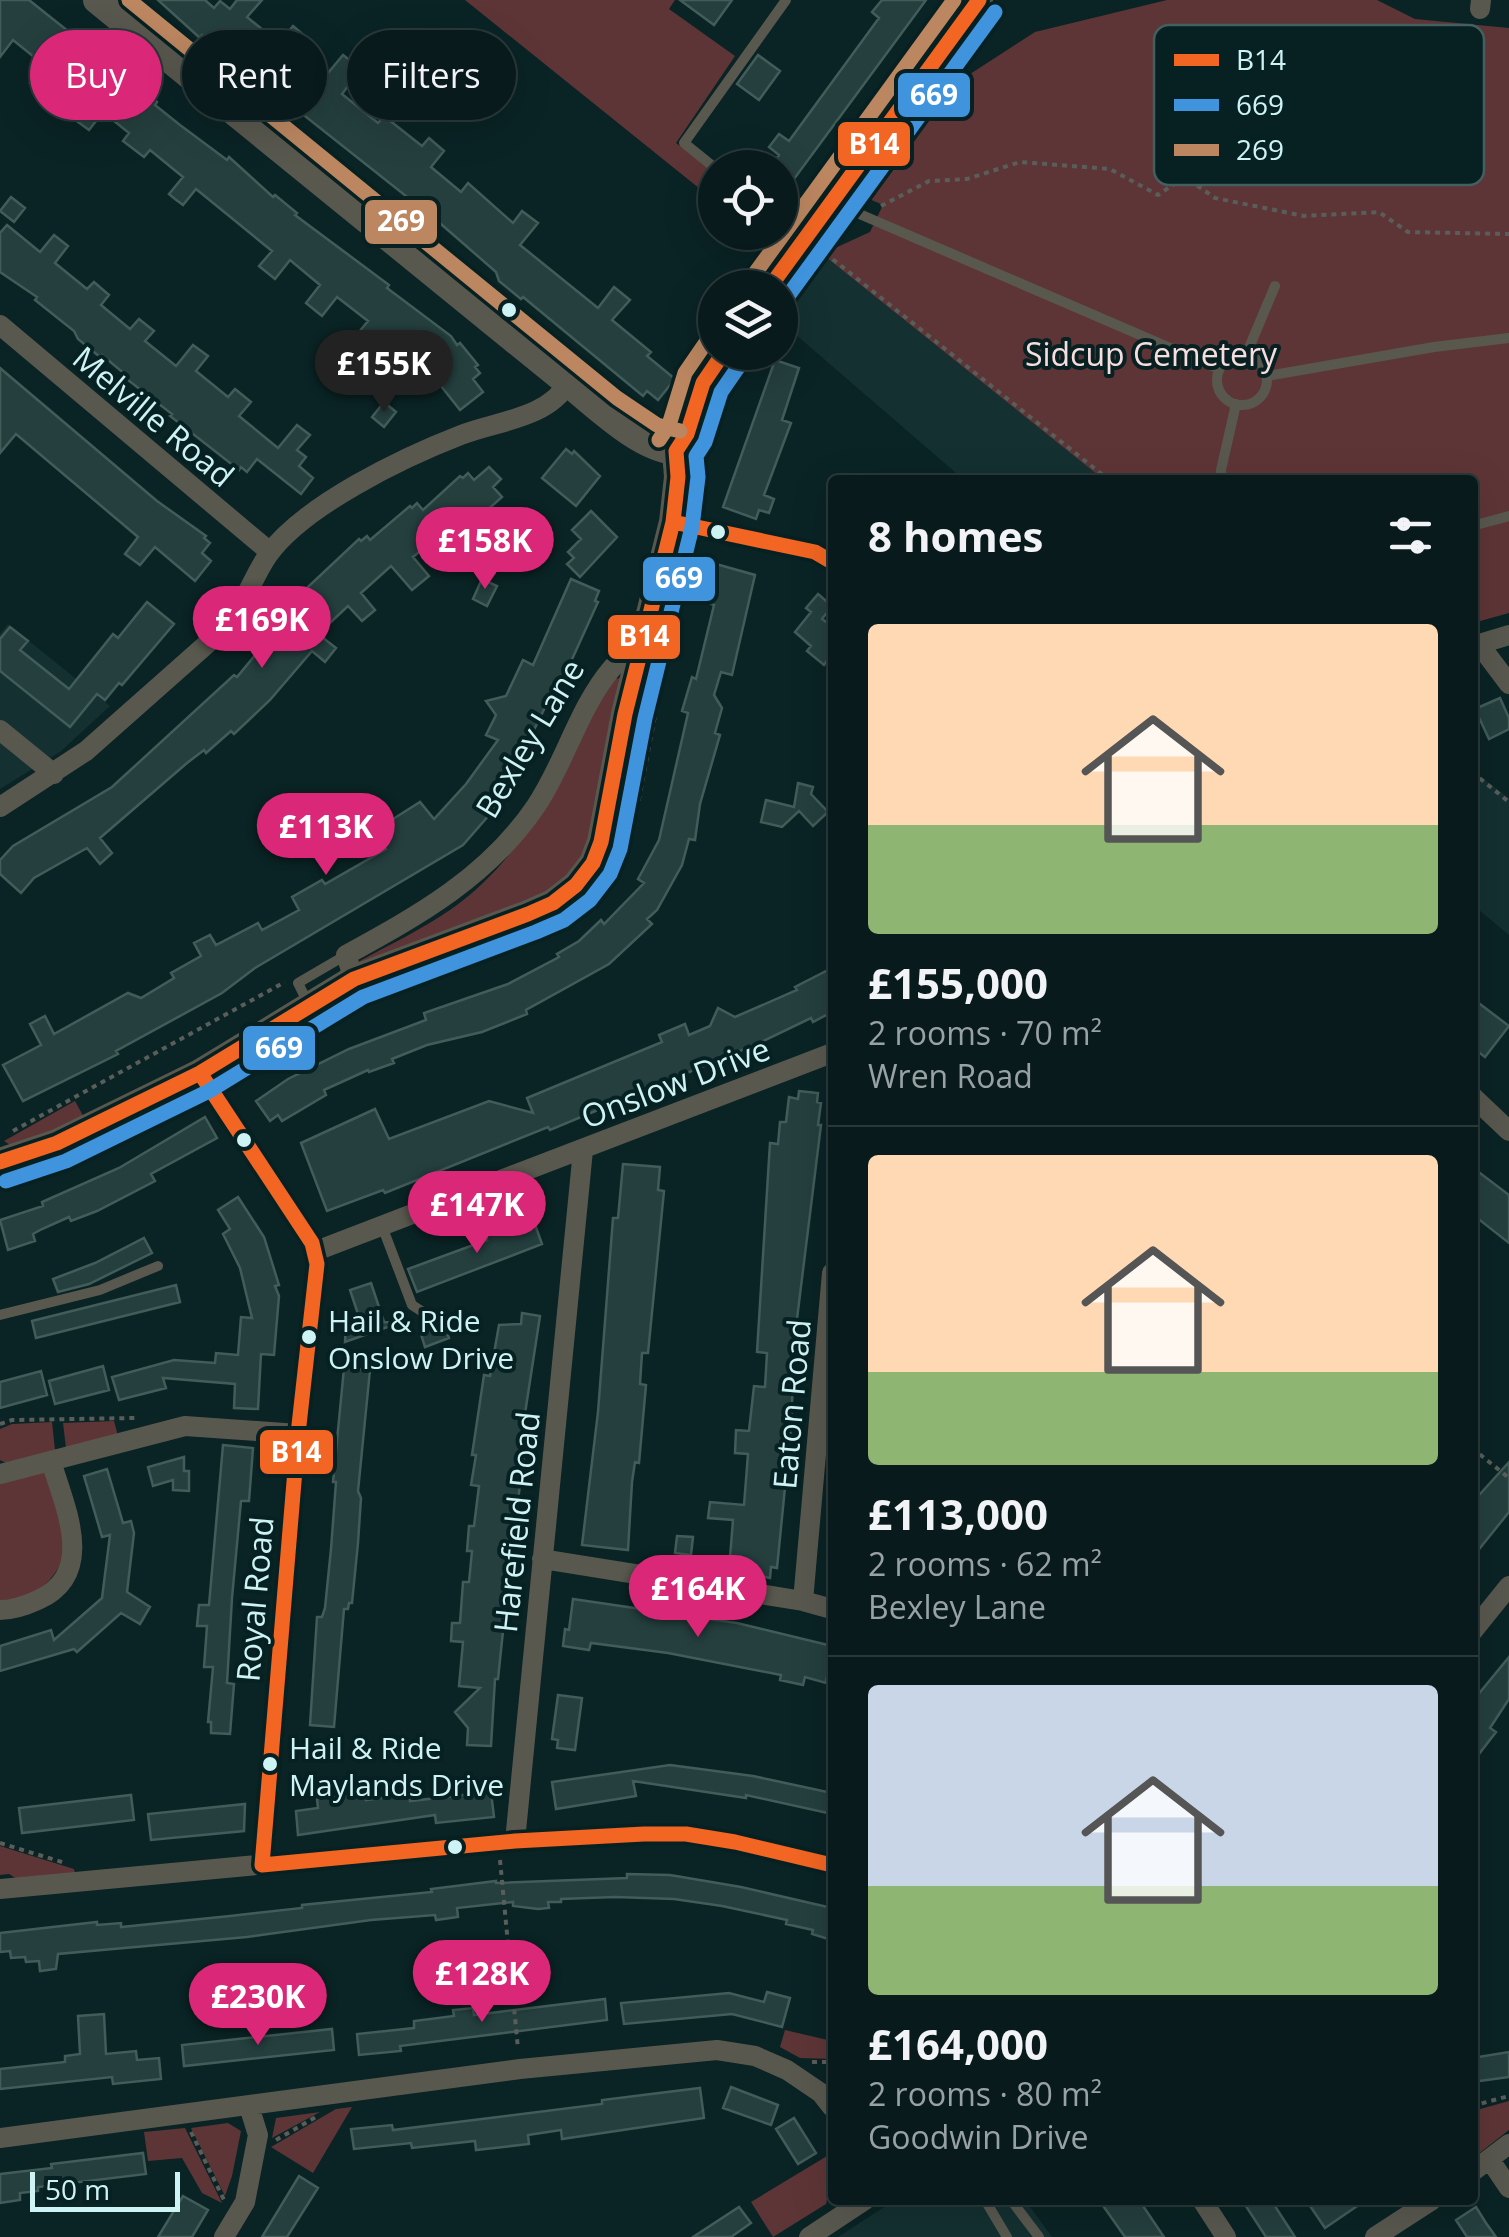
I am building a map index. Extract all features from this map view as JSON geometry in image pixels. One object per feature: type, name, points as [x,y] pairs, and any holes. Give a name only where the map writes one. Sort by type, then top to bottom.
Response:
[{"type":"street","points":[[97,0],[568,384],[638,437],[664,451],[676,452]]},
{"type":"street","points":[[782,270],[979,0]]},
{"type":"street","name":"Melville Road","points":[[0,325],[270,552]]},
{"type":"street","name":"Bexley Lane","points":[[350,967],[540,908],[576,886],[593,863],[601,842],[642,641],[673,522],[678,477],[676,452],[712,370]]},
{"type":"street","points":[[0,807],[54,774],[98,740],[226,627],[238,613],[270,552],[308,518],[389,466],[467,432],[540,410],[568,384]]},
{"type":"street","points":[[673,522],[814,552],[828,560]]},
{"type":"street","points":[[1478,643],[1509,635]]},
{"type":"street","name":"Bexley Lane","points":[[0,1162],[57,1143],[200,1073],[304,994],[350,967],[464,884],[493,858],[537,805],[593,696],[613,667],[642,641]]},
{"type":"street","points":[[1478,646],[1509,684]]},
{"type":"street","points":[[0,730],[54,774]]},
{"type":"street","name":"Onslow Drive","points":[[316,1252],[828,1055]]},
{"type":"street","points":[[200,1073],[316,1252]]},
{"type":"street","points":[[1478,1106],[1509,1131]]},
{"type":"street","name":"Harefield Road","points":[[507,1842],[542,1559],[583,1150]]},
{"type":"street","name":"Royal Road","points":[[262,1865],[316,1252]]},
{"type":"street","name":"Eaton Road","points":[[803,1600],[828,1318]]},
{"type":"street","points":[[0,1474],[186,1426],[298,1434]]},
{"type":"street","points":[[0,1610],[26,1606],[46,1596],[58,1587],[74,1560],[74,1541],[52,1461]]},
{"type":"street","points":[[542,1559],[803,1600],[828,1608]]},
{"type":"street","points":[[1478,1625],[1509,1586]]},
{"type":"street","points":[[0,1890],[507,1842],[686,1834],[828,1864]]},
{"type":"street","points":[[0,2138],[520,2069],[717,2050],[755,2056],[788,2070],[828,2101]]},
{"type":"street","points":[[229,2228],[244,2202],[258,2134],[249,2106]]},
{"type":"street","points":[[1509,2144],[1481,2166],[1509,2188]]},
{"type":"street","points":[[809,2237],[857,2205]]},
{"type":"street","points":[[1205,2205],[1226,2237]]},
{"type":"street","points":[[1375,2237],[1424,2205]]},
{"type":"lane","points":[[698,154],[684,143],[786,0]]},
{"type":"lane","points":[[832,202],[1219,368]]},
{"type":"lane","points":[[798,239],[802,244]]},
{"type":"lane","points":[[1246,355],[1275,286]]},
{"type":"lane","points":[[1266,376],[1509,338]]},
{"type":"lane","points":[[1246,355],[1258,360],[1266,376],[1260,397],[1246,405],[1236,404],[1218,389],[1219,368],[1234,356],[1246,355]]},
{"type":"lane","points":[[1221,475],[1236,404]]},
{"type":"lane","points":[[1478,524],[1509,516]]},
{"type":"lane","points":[[382,1226],[412,1306],[429,1316]]},
{"type":"lane","points":[[0,1315],[100,1290],[158,1266]]},
{"type":"lane","points":[[988,2205],[1007,2237]]},
{"type":"lane","points":[[1015,2205],[1039,2237]]},
{"type":"path","points":[[864,216],[929,181],[968,179],[1020,162],[1110,170],[1158,195],[1173,185]]},
{"type":"path","points":[[1196,185],[1215,198],[1304,216],[1379,212],[1408,232],[1509,234]]},
{"type":"path","points":[[802,244],[1102,475]]},
{"type":"path","points":[[1478,777],[1509,802]]},
{"type":"path","points":[[0,1138],[292,979],[304,994]]},
{"type":"path","points":[[0,1424],[12,1420],[137,1418]]},
{"type":"path","points":[[1478,1453],[1509,1478]]},
{"type":"path","points":[[0,1842],[78,1868],[87,1881]]},
{"type":"path","points":[[507,1842],[520,2069]]},
{"type":"path","points":[[255,2152],[333,2107],[337,2092]]},
{"type":"path","points":[[1478,2104],[1509,2096]]},
{"type":"path","points":[[182,2114],[229,2228]]},
{"type":"shaded area","points":[[822,254],[1098,475],[958,475],[798,337],[798,285]]},
{"type":"shaded area","points":[[8,624],[110,706],[60,752],[0,789],[0,634]]},
{"type":"shaded area","points":[[1478,775],[1509,798],[1509,935],[1478,909]]},
{"type":"shaded area","points":[[887,2205],[1029,2205],[1052,2237],[838,2237]]},
{"type":"green space","points":[[465,0],[675,0],[669,9],[735,56],[676,143],[698,160],[698,187],[516,41],[516,30],[502,30]]},
{"type":"green space","name":"Sidcup Cemetery","points":[[1167,0],[1377,0],[1415,19],[1478,25],[1154,25],[1154,185],[1484,185],[1484,26],[1509,28],[1509,613],[1478,622],[1478,475],[1098,475],[822,254],[870,232],[883,205],[858,194],[916,109],[1035,32]]},
{"type":"green space","points":[[621,678],[590,833],[580,861],[551,895],[359,971],[356,963],[450,910],[503,862],[562,774],[612,679]]},
{"type":"green space","points":[[75,1101],[86,1121],[10,1145],[4,1141]]},
{"type":"green space","points":[[114,1421],[118,1436],[66,1448],[63,1423]]},
{"type":"green space","points":[[52,1422],[55,1450],[6,1463],[0,1460],[0,1429],[12,1424]]},
{"type":"green space","points":[[42,1469],[68,1550],[43,1587],[24,1597],[0,1600],[0,1480]]},
{"type":"green space","points":[[0,1846],[74,1869],[75,1873],[17,1879],[9,1874],[0,1875]]},
{"type":"green space","points":[[785,2030],[828,2040],[828,2059],[800,2058],[780,2047]]},
{"type":"green space","points":[[1509,2101],[1509,2130],[1478,2154],[1478,2110]]},
{"type":"green space","points":[[352,2107],[313,2173],[271,2147],[336,2109]]},
{"type":"green space","points":[[320,2112],[272,2138],[276,2118]]},
{"type":"green space","points":[[228,2123],[241,2131],[225,2196],[191,2128]]},
{"type":"green space","points":[[185,2128],[222,2203],[202,2193],[182,2158],[148,2161],[144,2132]]},
{"type":"green space","points":[[828,2155],[826,2204],[773,2237],[751,2202]]},
{"type":"building","points":[[0,0],[29,0],[67,30],[30,30],[30,54],[13,40],[0,57]]},
{"type":"building","points":[[158,0],[205,0],[214,8],[220,1],[230,9],[237,0],[262,0],[247,17],[263,30],[191,30]]},
{"type":"building","points":[[680,0],[732,0],[714,25]]},
{"type":"building","points":[[882,0],[926,0],[798,174],[798,150],[769,147],[779,134],[789,141],[879,18],[872,12]]},
{"type":"building","points":[[343,55],[347,58],[347,87],[342,94],[347,98],[347,120],[389,120],[422,146],[429,138],[444,151],[431,167],[461,192],[468,183],[513,223],[522,211],[538,223],[520,245],[598,308],[614,287],[630,300],[612,320],[651,352],[647,356],[675,379],[658,400],[647,391],[643,396],[499,281],[496,272],[434,218],[432,221],[409,203],[411,200],[310,120],[327,120],[327,72]]},
{"type":"building","points":[[758,55],[780,71],[759,100],[737,84]]},
{"type":"building","points":[[162,111],[227,160],[229,157],[295,215],[389,285],[387,288],[451,336],[457,345],[460,343],[478,365],[475,367],[480,373],[473,379],[483,392],[460,410],[418,357],[416,361],[383,334],[369,351],[354,338],[368,321],[337,297],[322,316],[306,303],[320,285],[290,260],[275,279],[259,266],[272,251],[196,189],[183,205],[175,199],[169,194],[183,177],[150,150],[144,157],[123,141],[129,133],[113,120],[162,120]]},
{"type":"building","points":[[75,120],[97,120],[89,130]]},
{"type":"building","points":[[11,197],[25,208],[14,222],[0,211]]},
{"type":"building","points":[[7,225],[40,252],[54,235],[68,246],[55,263],[87,289],[94,282],[109,295],[101,305],[130,329],[139,319],[154,331],[145,341],[176,366],[193,345],[208,356],[196,371],[228,397],[235,389],[251,402],[239,416],[278,448],[297,425],[310,435],[297,450],[306,457],[299,466],[313,478],[301,494],[257,459],[247,472],[241,467],[239,470],[78,339],[74,331],[35,300],[37,297],[0,272],[0,233]]},
{"type":"building","points":[[0,368],[157,501],[206,536],[210,543],[202,553],[211,561],[195,581],[155,547],[140,565],[125,554],[138,537],[16,434],[0,453]]},
{"type":"building","points":[[799,368],[782,420],[791,423],[764,495],[774,499],[769,513],[759,510],[756,519],[723,507],[771,370]]},
{"type":"building","points":[[384,402],[396,412],[384,427],[372,417]]},
{"type":"building","points":[[566,449],[572,454],[574,451],[600,476],[576,506],[542,478]]},
{"type":"building","points":[[489,467],[501,479],[493,487],[502,497],[466,529],[474,537],[458,550],[443,532],[413,557],[429,576],[412,590],[391,566],[361,593],[375,610],[362,621],[348,606],[318,634],[336,648],[325,662],[312,651],[234,734],[231,731],[206,753],[204,750],[187,763],[100,838],[112,853],[100,864],[87,848],[34,878],[21,893],[0,874],[0,860],[13,846],[112,787],[234,675],[237,677],[293,609],[294,600],[359,539],[367,536],[370,540],[410,506],[417,503],[423,510],[460,476],[468,473],[474,480]]},
{"type":"building","points":[[591,511],[617,537],[580,577],[567,564],[574,558],[568,552],[581,539],[572,530]]},
{"type":"building","points":[[716,564],[755,575],[732,675],[721,672],[714,695],[722,708],[715,733],[720,735],[700,804],[695,840],[689,839],[682,865],[657,910],[647,919],[652,924],[609,964],[526,1010],[527,1014],[392,1059],[394,1063],[324,1090],[326,1095],[282,1121],[278,1115],[270,1121],[256,1101],[288,1079],[349,1049],[426,1020],[424,1013],[508,984],[559,957],[557,954],[579,941],[601,920],[604,924],[644,883],[638,879],[659,840],[688,713],[682,711],[692,677],[696,679],[714,605],[706,602]]},
{"type":"building","points":[[482,579],[497,586],[487,606],[473,599]]},
{"type":"building","points":[[571,579],[599,591],[595,601],[598,602],[554,699],[550,697],[520,759],[525,768],[463,845],[255,968],[222,993],[116,1051],[118,1054],[23,1101],[3,1065],[41,1045],[30,1024],[45,1016],[54,1034],[128,993],[141,998],[174,978],[171,973],[201,956],[194,943],[210,935],[216,945],[258,923],[262,930],[299,910],[292,897],[322,880],[325,884],[386,849],[374,831],[420,802],[434,819],[498,740],[486,735],[496,715],[486,701],[506,696],[523,660],[533,665]]},
{"type":"building","points":[[818,594],[828,603],[822,619],[828,623],[828,660],[824,665],[807,651],[811,646],[795,632],[811,612],[806,608]]},
{"type":"building","points":[[147,602],[174,624],[122,685],[119,683],[105,700],[97,694],[70,727],[0,671],[0,639],[10,627],[28,641],[20,650],[69,689],[113,634],[118,638]]},
{"type":"building","points":[[1500,698],[1509,718],[1509,729],[1489,739],[1478,708]]},
{"type":"building","points":[[798,783],[813,787],[811,794],[828,812],[813,826],[799,811],[782,827],[761,822],[766,800],[794,807]]},
{"type":"building","points":[[828,970],[828,1014],[550,1130],[548,1127],[385,1193],[383,1190],[327,1211],[301,1143],[375,1109],[389,1139],[489,1101],[533,1113],[527,1098],[662,1042],[659,1035],[685,1024],[689,1035],[710,1026],[718,1008],[735,1017],[797,990],[795,987]]},
{"type":"building","points":[[1478,1003],[1509,1026],[1485,1057],[1478,1052]]},
{"type":"building","points":[[799,1091],[818,1093],[821,1125],[795,1335],[791,1427],[777,1568],[771,1567],[770,1578],[729,1570],[733,1520],[708,1518],[710,1502],[744,1505],[748,1454],[735,1453],[736,1430],[749,1431],[754,1386],[765,1387],[767,1353],[757,1352],[770,1143],[778,1144],[780,1122],[786,1122],[789,1097],[798,1099]]},
{"type":"building","points":[[205,1117],[217,1138],[151,1174],[155,1181],[97,1211],[71,1221],[69,1217],[42,1229],[33,1234],[35,1241],[8,1250],[0,1220],[43,1206],[42,1202],[119,1168]]},
{"type":"building","points":[[623,1164],[660,1167],[658,1190],[664,1191],[648,1353],[642,1353],[640,1384],[646,1385],[639,1463],[635,1462],[632,1482],[628,1550],[582,1545],[598,1412],[613,1218],[618,1218]]},
{"type":"building","points":[[1478,1172],[1509,1195],[1509,1243],[1478,1219]]},
{"type":"building","points":[[238,1197],[264,1237],[279,1285],[275,1286],[279,1296],[274,1355],[261,1354],[258,1409],[234,1408],[235,1384],[163,1378],[166,1388],[119,1400],[112,1377],[174,1360],[215,1363],[216,1353],[238,1355],[241,1317],[252,1318],[240,1268],[223,1234],[230,1229],[218,1210]]},
{"type":"building","points":[[533,1219],[542,1244],[417,1292],[408,1269]]},
{"type":"building","points":[[144,1238],[152,1253],[89,1284],[58,1292],[53,1279]]},
{"type":"building","points":[[371,1283],[384,1322],[399,1323],[345,1342],[346,1320],[360,1320],[350,1290]]},
{"type":"building","points":[[176,1285],[180,1302],[36,1338],[32,1321]]},
{"type":"building","points":[[522,1313],[540,1316],[520,1446],[525,1446],[515,1524],[519,1524],[515,1569],[509,1574],[491,1746],[467,1745],[468,1728],[455,1712],[480,1688],[459,1686],[463,1642],[451,1641],[452,1623],[460,1623],[463,1582],[469,1582],[469,1526],[474,1526],[479,1486],[471,1485],[476,1455],[472,1455],[484,1375],[490,1376],[499,1325],[521,1324]]},
{"type":"building","points":[[443,1322],[449,1338],[425,1347],[420,1331]]},
{"type":"building","points":[[103,1366],[109,1390],[55,1404],[49,1381]]},
{"type":"building","points":[[344,1368],[370,1370],[352,1603],[344,1609],[334,1727],[310,1725],[317,1617],[322,1617],[325,1608],[331,1549]]},
{"type":"building","points":[[41,1371],[47,1395],[0,1408],[0,1382]]},
{"type":"building","points":[[223,1445],[253,1448],[249,1501],[241,1501],[232,1598],[227,1683],[234,1684],[230,1734],[211,1733],[208,1722],[213,1667],[204,1667],[207,1626],[197,1626],[199,1605],[209,1605]]},
{"type":"building","points":[[184,1457],[189,1491],[173,1490],[173,1480],[153,1486],[148,1467]]},
{"type":"building","points":[[1509,1462],[1509,1512],[1478,1551],[1478,1496]]},
{"type":"building","points":[[107,1469],[123,1523],[131,1521],[134,1533],[127,1592],[150,1607],[140,1624],[121,1613],[77,1652],[74,1649],[0,1671],[0,1646],[51,1630],[54,1640],[102,1598],[110,1535],[102,1537],[84,1476]]},
{"type":"building","points":[[677,1536],[693,1537],[691,1555],[675,1553]]},
{"type":"building","points":[[573,1599],[737,1623],[828,1645],[826,1683],[805,1677],[803,1685],[780,1680],[781,1675],[668,1653],[591,1643],[589,1650],[563,1646],[565,1629],[569,1630]]},
{"type":"building","points":[[1509,1657],[1509,1699],[1490,1728],[1496,1732],[1478,1755],[1478,1695]]},
{"type":"building","points":[[558,1695],[582,1698],[575,1750],[557,1748],[558,1740],[552,1739]]},
{"type":"building","points":[[670,1765],[753,1776],[828,1792],[828,1813],[746,1795],[633,1781],[636,1796],[556,1809],[552,1782]]},
{"type":"building","points":[[491,1792],[494,1817],[436,1823],[435,1815],[298,1835],[296,1811],[318,1808],[317,1799],[365,1794],[366,1800],[409,1794],[410,1801]]},
{"type":"building","points":[[131,1795],[134,1820],[22,1833],[19,1808]]},
{"type":"building","points":[[245,1804],[244,1831],[151,1840],[148,1814]]},
{"type":"building","points":[[627,1874],[670,1875],[828,1907],[828,1939],[812,1934],[813,1930],[786,1924],[787,1920],[722,1906],[615,1897],[561,1899],[548,1902],[549,1908],[538,1909],[513,1906],[513,1902],[457,1908],[458,1917],[436,1920],[435,1915],[371,1920],[247,1937],[58,1954],[56,1969],[40,1971],[39,1961],[26,1962],[25,1957],[11,1958],[10,1951],[0,1952],[0,1933],[97,1922],[121,1923],[121,1927],[302,1908],[496,1881],[627,1878]]},
{"type":"building","points":[[767,1992],[790,1998],[782,2027],[732,2014],[624,2024],[621,2003],[729,1993],[764,2002]]},
{"type":"building","points":[[605,1999],[607,2020],[400,2046],[401,2051],[359,2055],[357,2034],[414,2028],[414,2021],[454,2016],[453,2010],[473,2008],[474,2015]]},
{"type":"building","points":[[104,2014],[106,2054],[136,2051],[137,2060],[159,2058],[161,2079],[113,2084],[112,2077],[0,2089],[0,2069],[65,2062],[65,2056],[80,2054],[78,2016]]},
{"type":"building","points":[[332,2029],[334,2050],[184,2066],[182,2045]]},
{"type":"building","points":[[1509,2052],[1509,2077],[1478,2081],[1478,2057]]},
{"type":"building","points":[[731,2087],[778,2105],[771,2125],[723,2108]]},
{"type":"building","points":[[700,2088],[704,2118],[562,2139],[561,2130],[528,2135],[529,2144],[476,2150],[475,2141],[354,2149],[351,2129],[392,2125],[393,2130]]},
{"type":"building","points":[[794,2118],[816,2153],[798,2164],[776,2129]]},
{"type":"building","points":[[143,2153],[146,2174],[38,2187],[38,2191],[20,2193],[20,2200],[0,2203],[0,2174]]},
{"type":"building","points":[[299,2176],[318,2188],[287,2237],[262,2237]]},
{"type":"building","points":[[183,2196],[208,2210],[192,2237],[158,2237]]},
{"type":"building","points":[[1103,2205],[1142,2205],[1164,2237],[1125,2237]]},
{"type":"building","points":[[1245,2205],[1274,2205],[1295,2237],[1266,2237]]},
{"type":"building","points":[[1309,2205],[1359,2205],[1325,2228]]},
{"type":"building","points":[[739,2207],[751,2223],[731,2237],[693,2237]]},
{"type":"building","points":[[1476,2207],[1496,2237],[1467,2237],[1456,2220]]},
{"type":"transit line","name":"269","points":[[129,0],[617,398],[657,425],[680,431]]},
{"type":"transit line","name":"269","points":[[757,270],[954,0]]},
{"type":"transit line","name":"B14","points":[[782,270],[979,0]]},
{"type":"transit line","name":"669","points":[[798,282],[995,12]]},
{"type":"transit line","name":"269","points":[[659,440],[669,425],[685,373],[698,354]]},
{"type":"transit line","name":"B14","points":[[0,1162],[57,1143],[200,1073],[354,979],[528,914],[553,903],[576,885],[593,863],[601,842],[625,714],[673,522],[678,477],[676,451],[687,434],[703,383],[712,370]]},
{"type":"transit line","name":"669","points":[[6,1181],[66,1161],[209,1091],[363,997],[536,932],[564,920],[590,900],[610,874],[620,849],[645,718],[692,527],[698,477],[696,456],[705,442],[721,392],[736,370]]},
{"type":"transit line","name":"B14","points":[[673,522],[815,552],[828,560]]},
{"type":"transit line","name":"B14","points":[[200,1073],[312,1243],[317,1264],[298,1434],[262,1865]]},
{"type":"transit line","name":"B14","points":[[262,1865],[515,1841],[644,1834],[686,1834],[735,1842],[828,1864]]},
{"type":"place","name":"Hail & Ride Onslow Drive","points":[[309,1337]]},
{"type":"place","name":"Hail & Ride Maylands Drive","points":[[270,1764]]}]
